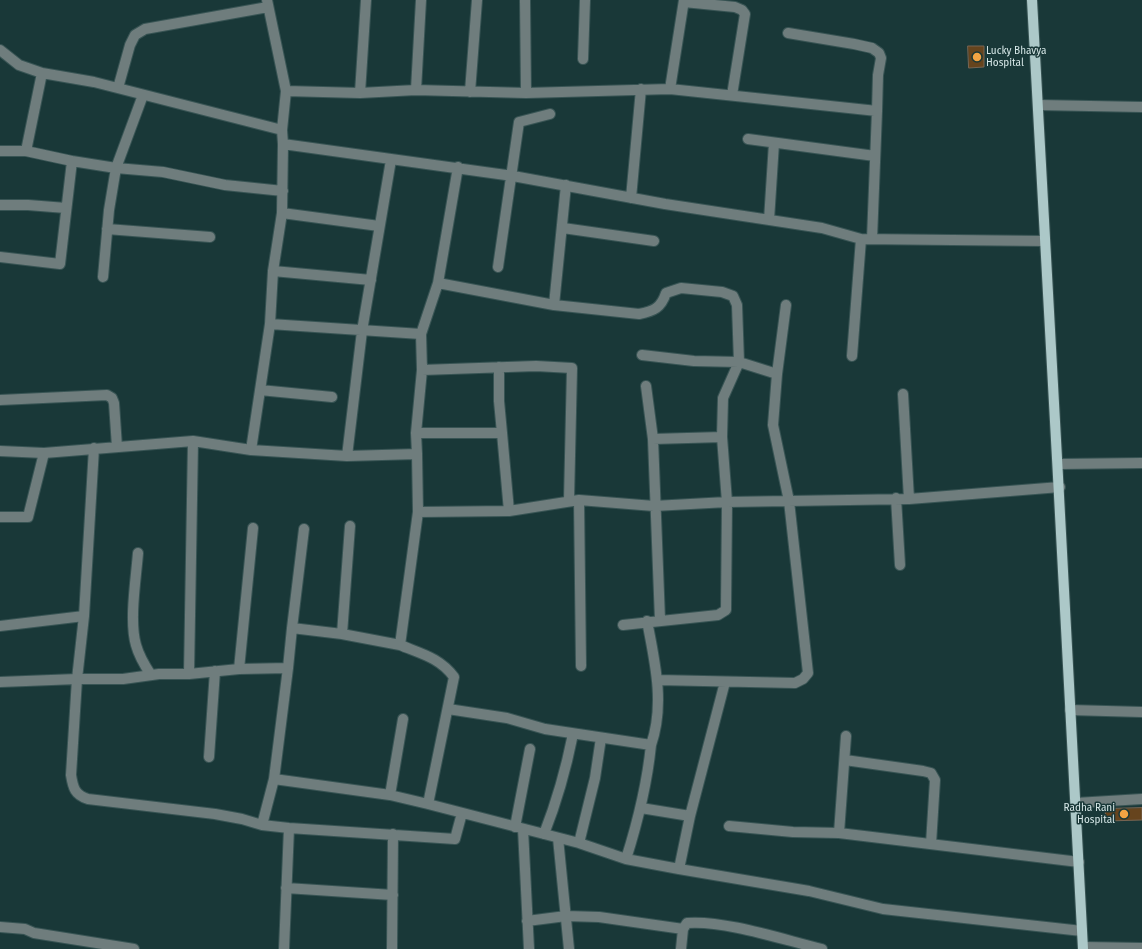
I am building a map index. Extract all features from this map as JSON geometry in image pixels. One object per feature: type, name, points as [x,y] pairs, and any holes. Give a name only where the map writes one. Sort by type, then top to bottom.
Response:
[{"type":"main road","points":[[1032,0],[1044,242],[1059,464],[1083,948]]},
{"type":"street","points":[[360,93],[366,0]]},
{"type":"street","points":[[416,90],[421,0]]},
{"type":"street","points":[[470,92],[478,0]]},
{"type":"street","points":[[525,0],[526,93]]},
{"type":"street","points":[[583,60],[585,0]]},
{"type":"street","points":[[670,88],[684,1],[735,8],[742,10],[745,14],[732,95]]},
{"type":"street","points":[[118,88],[130,45],[135,35],[145,29],[267,3],[286,91],[282,130],[284,144],[283,191],[282,213],[273,271],[270,324],[251,450]]},
{"type":"street","points":[[788,33],[854,44],[872,48],[879,53],[881,58],[878,75],[876,111],[872,238]]},
{"type":"street","points":[[0,50],[19,65],[42,73],[118,88],[282,130]]},
{"type":"street","points":[[26,151],[42,73]]},
{"type":"street","points":[[286,91],[360,93],[416,90],[526,93],[670,88],[876,111]]},
{"type":"street","points":[[631,198],[641,89]]},
{"type":"street","points":[[103,277],[116,168],[143,94]]},
{"type":"street","points":[[1038,105],[1142,107]]},
{"type":"street","points":[[498,267],[513,176],[519,122],[550,114]]},
{"type":"street","points":[[748,139],[875,156]]},
{"type":"street","points":[[769,220],[774,143]]},
{"type":"street","points":[[284,144],[391,160],[458,167],[513,176],[631,198],[822,228],[861,239],[1044,242]]},
{"type":"street","points":[[0,150],[26,151],[72,161],[116,168],[162,172],[225,185],[283,191]]},
{"type":"street","points":[[346,456],[362,331],[391,160]]},
{"type":"street","points":[[0,257],[60,264],[72,161]]},
{"type":"street","points":[[400,645],[418,512],[416,433],[422,370],[421,334],[438,283],[458,167]]},
{"type":"street","points":[[554,305],[563,228],[566,185]]},
{"type":"street","points":[[0,205],[28,205],[66,208]]},
{"type":"street","points":[[282,213],[379,226]]},
{"type":"street","points":[[563,228],[654,241]]},
{"type":"street","points":[[108,229],[210,237]]},
{"type":"street","points":[[852,356],[861,239]]},
{"type":"street","points":[[273,271],[370,280]]},
{"type":"street","points":[[438,283],[554,305],[639,314],[653,312],[662,305],[666,293],[675,289],[681,288],[722,292],[733,296],[737,305],[740,362],[723,398],[722,437],[726,502],[726,610],[718,616],[647,621],[623,625]]},
{"type":"street","points":[[658,680],[795,683],[804,679],[808,673],[789,501],[773,425],[777,374],[786,305]]},
{"type":"street","points":[[270,324],[421,334]]},
{"type":"street","points":[[642,355],[694,361],[740,362],[777,374]]},
{"type":"street","points":[[422,370],[499,367],[572,368],[574,500],[581,666]]},
{"type":"street","points":[[499,367],[499,401],[508,511]]},
{"type":"street","points":[[646,386],[653,439],[654,506],[660,620]]},
{"type":"street","points":[[260,390],[332,397]]},
{"type":"street","points":[[903,394],[909,499]]},
{"type":"street","points":[[0,400],[107,395],[112,398],[114,403],[117,447]]},
{"type":"street","points":[[416,433],[502,433]]},
{"type":"street","points":[[653,439],[722,437]]},
{"type":"street","points":[[0,451],[44,453],[193,441],[251,450],[346,456],[417,454]]},
{"type":"street","points":[[189,674],[193,441]]},
{"type":"street","points":[[94,448],[84,616],[77,679],[71,775],[73,788],[79,796],[88,799],[215,814],[242,819],[262,825],[455,839],[462,813]]},
{"type":"street","points":[[0,518],[28,517],[44,453]]},
{"type":"street","points":[[1059,464],[1142,463]]},
{"type":"street","points":[[418,512],[508,511],[574,500],[654,506],[726,502],[896,498],[909,499],[1060,487]]},
{"type":"street","points":[[896,498],[900,565]]},
{"type":"street","points":[[342,634],[350,526]]},
{"type":"street","points":[[239,669],[253,528]]},
{"type":"street","points":[[262,825],[274,779],[304,529]]},
{"type":"street","points":[[138,553],[133,627],[140,658],[151,675]]},
{"type":"street","points":[[0,626],[84,616]]},
{"type":"street","points":[[626,859],[641,808],[648,776],[651,745],[656,730],[658,680],[647,621]]},
{"type":"street","points":[[292,628],[342,634],[400,645],[436,660],[446,666],[454,678],[428,804]]},
{"type":"street","points":[[0,682],[77,679],[123,680],[151,675],[189,674],[239,669],[288,668]]},
{"type":"street","points":[[209,757],[215,671]]},
{"type":"street","points":[[679,869],[690,816],[725,682]]},
{"type":"street","points":[[448,709],[507,718],[545,729],[573,734],[651,745]]},
{"type":"street","points":[[1070,710],[1142,712]]},
{"type":"street","points":[[390,795],[402,719]]},
{"type":"street","points":[[544,834],[564,776],[573,734]]},
{"type":"street","points":[[839,833],[846,736]]},
{"type":"street","points":[[579,844],[595,778],[601,738]]},
{"type":"street","points":[[529,949],[519,828],[530,749]]},
{"type":"street","points":[[845,760],[923,770],[931,774],[935,780],[931,844]]},
{"type":"street","points":[[274,779],[390,795],[544,834],[626,859],[809,891],[884,909],[1082,931]]},
{"type":"street","points":[[1076,803],[1142,799]]},
{"type":"street","points":[[641,808],[690,816]]},
{"type":"street","points":[[729,826],[793,832],[839,833],[1079,862]]},
{"type":"street","points":[[284,949],[289,828]]},
{"type":"street","points":[[392,949],[393,834]]},
{"type":"street","points":[[558,838],[569,949]]},
{"type":"street","points":[[286,888],[393,895]]},
{"type":"street","points":[[527,921],[566,916],[599,917],[683,929]]},
{"type":"street","points":[[681,949],[683,929],[687,923],[704,923],[731,927],[807,947],[822,949]]},
{"type":"street","points":[[0,927],[26,929],[34,933],[83,945],[134,949]]},
{"type":"street","points":[[1083,948],[1142,948]]},
{"type":"building","points":[[968,46],[984,46],[984,67],[969,68]]},
{"type":"building","points":[[1142,808],[1142,820],[1106,821],[1105,809]]},
{"type":"place","name":"Lucky Bhavya Hospital","points":[[977,57]]},
{"type":"place","name":"Radha Rani Hospital","points":[[1124,814]]}]
